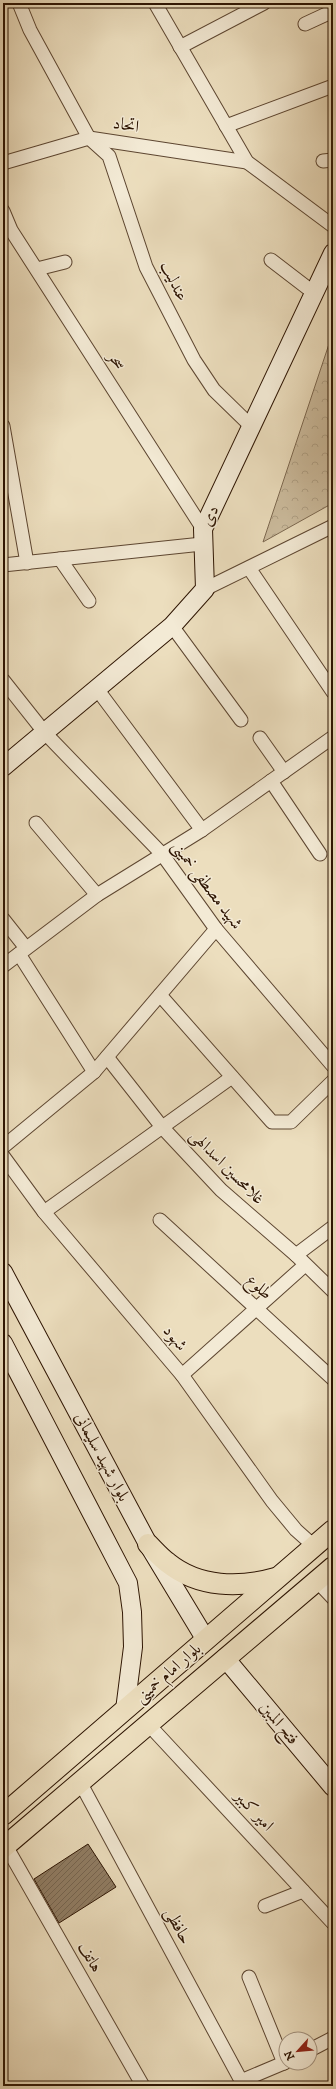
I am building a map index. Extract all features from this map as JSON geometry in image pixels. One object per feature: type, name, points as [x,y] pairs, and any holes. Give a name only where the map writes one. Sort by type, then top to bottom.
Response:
[{"type":"main road","name":"دی","points":[[205,589],[202,537],[251,426],[333,253]]},
{"type":"main road","points":[[3,767],[172,626],[205,589]]},
{"type":"main road","name":"بلوار شهید سلیمانی","points":[[3,1272],[148,1544],[206,1640]]},
{"type":"main road","name":"بلوار شهید سلیمانی","points":[[3,1344],[128,1583],[132,1612],[133,1646],[125,1710]]},
{"type":"main road","name":"بلوار امام خمینی","points":[[3,1815],[281,1577],[333,1530]]},
{"type":"main road","points":[[148,1544],[169,1564],[202,1580],[224,1585],[253,1585],[281,1577]]},
{"type":"main road","name":"بلوار امام خمینی","points":[[4,1847],[333,1567]]},
{"type":"main road","points":[[206,1640],[225,1658]]},
{"type":"main road","name":"فتح المبین","points":[[225,1658],[333,1787]]},
{"type":"street","name":"عندلیب","points":[[20,3],[30,30],[89,138],[109,156],[146,267],[194,360],[214,390],[251,426]]},
{"type":"street","points":[[155,3],[246,162],[333,226]]},
{"type":"street","points":[[180,47],[264,3]]},
{"type":"street","points":[[305,24],[333,11]]},
{"type":"street","points":[[226,126],[333,86]]},
{"type":"street","name":"اتحاد","points":[[3,163],[89,138],[246,162]]},
{"type":"street","name":"سحر","points":[[3,211],[12,230],[202,537]]},
{"type":"street","points":[[271,260],[314,293]]},
{"type":"street","points":[[36,269],[65,262]]},
{"type":"street","points":[[3,426],[27,563]]},
{"type":"street","points":[[205,589],[333,526]]},
{"type":"street","points":[[3,565],[60,559],[202,537]]},
{"type":"street","points":[[60,559],[89,601]]},
{"type":"street","points":[[249,568],[333,692]]},
{"type":"street","points":[[172,626],[241,720]]},
{"type":"street","name":"شهید مصطفی خمینی","points":[[3,680],[45,733],[162,854],[216,928],[333,1066]]},
{"type":"street","points":[[97,689],[202,830]]},
{"type":"street","points":[[3,966],[97,895],[202,830],[333,737]]},
{"type":"street","points":[[260,738],[284,772]]},
{"type":"street","points":[[271,781],[320,854]]},
{"type":"street","points":[[36,824],[97,895]]},
{"type":"street","points":[[3,919],[94,1072]]},
{"type":"street","points":[[3,1147],[94,1072],[216,928]]},
{"type":"street","points":[[160,995],[272,1122],[291,1122],[333,1081]]},
{"type":"street","name":"غلامحسین اسدالهی","points":[[107,1057],[162,1127],[221,1190],[296,1255],[333,1291]]},
{"type":"street","points":[[44,1212],[232,1076]]},
{"type":"street","name":"شهود","points":[[3,1156],[44,1212],[182,1375],[272,1501],[296,1530],[315,1546]]},
{"type":"street","name":"طلوع","points":[[160,1220],[333,1380]]},
{"type":"street","points":[[296,1255],[333,1227]]},
{"type":"street","points":[[182,1375],[306,1265]]},
{"type":"street","points":[[317,1581],[333,1598]]},
{"type":"street","name":"امیر کبیر","points":[[148,1724],[333,1923]]},
{"type":"street","name":"حافظی","points":[[80,1782],[243,2084]]},
{"type":"street","name":"هاتف","points":[[4,1847],[143,2086]]},
{"type":"street","points":[[265,1906],[303,1891]]},
{"type":"street","points":[[249,1977],[278,2046]]},
{"type":"street","points":[[318,2046],[333,2038]]},
{"type":"street","points":[[243,2084],[278,2066]]},
{"type":"green space","points":[[333,332],[333,503],[263,542]]},
{"type":"building","points":[[88,1844],[116,1887],[59,1923],[34,1879]]}]
